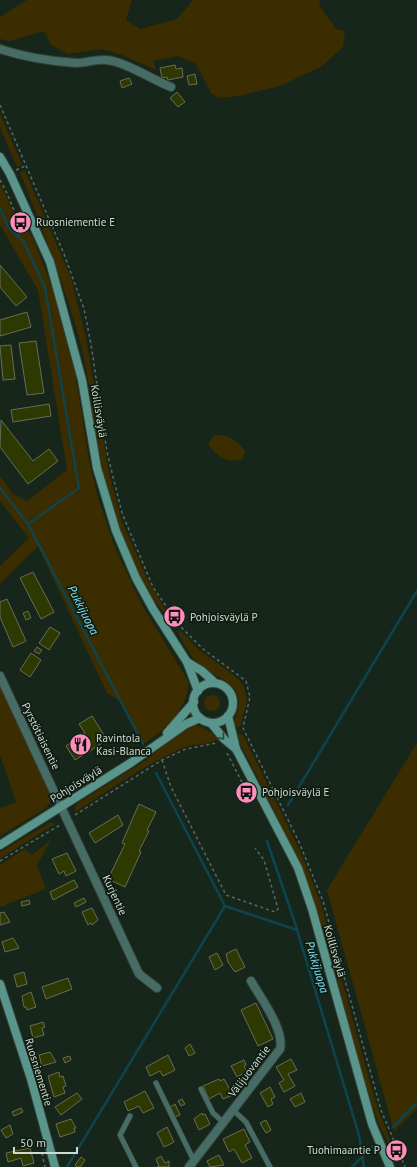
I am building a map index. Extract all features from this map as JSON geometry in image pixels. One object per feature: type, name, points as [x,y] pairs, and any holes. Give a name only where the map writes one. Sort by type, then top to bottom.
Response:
[{"type":"main road","name":"Koillisväylä","points":[[0,157],[10,174],[50,262],[82,380],[97,468],[116,531],[136,578],[153,609],[187,662],[198,691]]},
{"type":"main road","name":"Koillisväylä","points":[[187,662],[202,671],[215,683]]},
{"type":"main road","points":[[215,683],[225,687],[232,695],[233,706],[228,716],[217,722],[210,722],[200,718],[196,713],[194,702],[198,691],[208,684],[215,683]]},
{"type":"main road","name":"Pohjoisväylä","points":[[162,740],[194,702]]},
{"type":"main road","name":"Koillisväylä","points":[[228,716],[236,749],[298,868],[312,909],[372,1124],[390,1167]]},
{"type":"main road","name":"Pohjoisväylä","points":[[0,845],[132,762],[186,724],[200,718]]},
{"type":"main road","name":"Koillisväylä","points":[[210,722],[221,741],[236,749]]},
{"type":"main road","name":"Ruosniementie","points":[[0,984],[31,1080],[55,1167]]},
{"type":"street","points":[[0,49],[24,56],[77,63],[107,60],[140,71],[157,81],[171,86]]},
{"type":"street","name":"Pyrstötiaisentie","points":[[0,676],[62,806]]},
{"type":"street","name":"Kurjentie","points":[[62,806],[140,974],[157,988]]},
{"type":"street","name":"Välijuovantie","points":[[192,1164],[280,1049],[282,1042],[273,1019],[251,981]]},
{"type":"lane","points":[[156,1083],[192,1164]]},
{"type":"lane","points":[[201,1089],[212,1113],[223,1122]]},
{"type":"lane","points":[[233,1110],[246,1122],[270,1167]]},
{"type":"lane","points":[[130,1116],[120,1135],[136,1167]]},
{"type":"path","points":[[0,105],[64,254],[84,309],[91,344],[107,452],[122,513],[153,587],[179,625],[203,650],[246,681],[250,697],[242,728],[299,842],[323,901],[380,1110],[405,1167]]},
{"type":"path","points":[[0,180],[7,191],[9,202],[20,222]]},
{"type":"path","points":[[233,733],[242,728]]},
{"type":"path","points":[[0,861],[162,760],[186,749],[221,741],[247,792]]},
{"type":"path","points":[[162,760],[171,787],[226,895],[275,912],[278,909],[264,860],[254,848]]},
{"type":"shaded area","points":[[27,0],[132,0],[126,20],[140,29],[177,19],[193,0],[320,0],[319,5],[336,29],[345,31],[343,47],[322,66],[280,86],[238,96],[219,98],[211,93],[196,64],[179,56],[153,61],[156,70],[122,55],[102,49],[68,54],[51,45],[44,31],[9,41],[0,39],[0,17]]},
{"type":"shaded area","points":[[0,114],[22,165],[17,167],[0,127]]},
{"type":"shaded area","points":[[25,171],[71,278],[86,338],[109,473],[122,522],[150,584],[167,612],[165,614],[142,580],[132,560],[109,497],[95,430],[82,349],[76,326],[46,238],[20,172]]},
{"type":"shaded area","points":[[0,183],[21,228],[24,227],[33,238],[54,293],[75,372],[89,460],[97,495],[115,548],[141,603],[188,681],[185,700],[174,718],[159,733],[143,744],[120,701],[107,693],[38,546],[0,584],[0,566],[29,538],[0,501],[0,476],[13,494],[27,501],[67,470],[38,290],[0,225]]},
{"type":"shaded area","points":[[214,435],[232,438],[245,451],[243,459],[232,461],[219,456],[208,445]]},
{"type":"shaded area","points":[[180,630],[198,649],[236,677],[243,685],[247,700],[241,725],[234,729],[239,700],[235,690],[222,678],[200,666],[196,662],[178,632]]},
{"type":"shaded area","points":[[0,685],[50,794],[50,803],[46,808],[0,836],[0,808],[16,802],[0,755]]},
{"type":"shaded area","points":[[212,695],[219,700],[220,703],[215,710],[212,711],[205,706],[204,703],[209,696]]},
{"type":"shaded area","points":[[191,725],[202,727],[218,739],[209,743],[185,747],[166,756],[126,779],[75,812],[75,807],[78,803],[145,761],[183,729]]},
{"type":"shaded area","points":[[236,735],[243,735],[301,853],[320,901],[376,1104],[391,1143],[389,1144],[379,1125],[367,1091],[318,912],[297,856]]},
{"type":"shaded area","points":[[417,743],[417,1109],[394,1131],[327,890]]},
{"type":"shaded area","points":[[51,822],[56,823],[0,859],[0,852]]},
{"type":"shaded area","points":[[51,840],[37,865],[46,889],[0,907],[0,865],[25,849],[32,855]]},
{"type":"building","points":[[175,65],[176,69],[182,68],[183,77],[168,80],[167,77],[162,78],[160,68]]},
{"type":"building","points":[[195,74],[197,84],[189,85],[187,76]]},
{"type":"building","points":[[129,78],[132,84],[122,88],[120,81]]},
{"type":"building","points":[[177,92],[185,102],[178,107],[170,98]]},
{"type":"building","points":[[0,265],[27,297],[16,306],[0,287]]},
{"type":"building","points":[[27,312],[31,327],[0,336],[0,320]]},
{"type":"building","points":[[36,341],[44,393],[27,395],[19,343]]},
{"type":"building","points":[[11,345],[15,379],[3,380],[0,346]]},
{"type":"building","points":[[49,404],[51,416],[13,422],[11,410]]},
{"type":"building","points":[[1,420],[33,461],[49,449],[58,461],[28,484],[0,447]]},
{"type":"building","points":[[33,572],[54,612],[41,619],[20,578]]},
{"type":"building","points":[[7,599],[26,641],[13,647],[0,617],[0,602]]},
{"type":"building","points":[[28,611],[31,618],[26,620],[23,613]]},
{"type":"building","points":[[50,627],[60,633],[49,650],[39,643]]},
{"type":"building","points":[[37,647],[42,650],[39,654],[34,651]]},
{"type":"building","points":[[31,653],[41,660],[30,677],[20,670]]},
{"type":"building","points":[[92,716],[107,740],[75,760],[66,746],[85,733],[79,724]]},
{"type":"building","points":[[139,804],[156,812],[147,830],[149,831],[139,851],[141,852],[125,887],[108,879],[125,844],[122,843]]},
{"type":"building","points":[[118,815],[123,825],[95,843],[89,833]]},
{"type":"building","points":[[67,853],[76,871],[66,876],[64,871],[59,874],[52,859]]},
{"type":"building","points":[[74,880],[78,887],[53,900],[50,892]]},
{"type":"building","points":[[84,898],[86,902],[76,907],[74,903]]},
{"type":"building","points":[[29,900],[30,904],[22,906],[21,902]]},
{"type":"building","points":[[92,908],[98,920],[92,925],[91,923],[88,925],[82,912]]},
{"type":"building","points":[[4,912],[10,922],[0,925],[0,913]]},
{"type":"building","points":[[13,938],[19,948],[5,952],[2,942]]},
{"type":"building","points":[[236,949],[245,967],[235,972],[228,962],[226,954]]},
{"type":"building","points":[[217,953],[223,965],[215,970],[209,957]]},
{"type":"building","points":[[24,972],[27,984],[17,987],[14,975]]},
{"type":"building","points":[[68,978],[72,989],[46,999],[42,987]]},
{"type":"building","points":[[31,992],[36,1007],[27,1010],[26,1007],[24,1007],[22,996]]},
{"type":"building","points":[[256,1003],[273,1039],[258,1046],[241,1010]]},
{"type":"building","points":[[43,1022],[45,1027],[42,1028],[44,1035],[33,1038],[30,1026]]},
{"type":"building","points":[[190,1044],[195,1053],[189,1056],[185,1048]]},
{"type":"building","points":[[50,1052],[56,1062],[42,1066],[39,1055]]},
{"type":"building","points":[[168,1055],[175,1070],[163,1076],[160,1071],[150,1076],[146,1067]]},
{"type":"building","points":[[70,1056],[71,1060],[65,1063],[63,1058]]},
{"type":"building","points":[[291,1059],[297,1070],[288,1074],[295,1086],[284,1092],[279,1083],[284,1080],[276,1067]]},
{"type":"building","points":[[244,1060],[246,1065],[244,1066],[247,1072],[237,1077],[231,1066]]},
{"type":"building","points":[[59,1072],[60,1077],[63,1076],[66,1086],[63,1087],[65,1093],[54,1097],[48,1076]]},
{"type":"building","points":[[219,1079],[220,1081],[224,1079],[233,1095],[223,1099],[220,1093],[209,1099],[203,1086]]},
{"type":"building","points":[[270,1087],[275,1097],[271,1099],[273,1104],[268,1107],[260,1093]]},
{"type":"building","points":[[145,1091],[154,1108],[143,1113],[139,1106],[128,1111],[124,1102]]},
{"type":"building","points":[[77,1093],[82,1099],[61,1115],[55,1107]]},
{"type":"building","points":[[301,1093],[305,1102],[295,1107],[290,1099]]},
{"type":"building","points":[[182,1099],[185,1104],[181,1106],[178,1101]]},
{"type":"building","points":[[175,1104],[180,1115],[175,1117],[170,1107]]},
{"type":"building","points":[[21,1108],[23,1112],[14,1116],[12,1112]]},
{"type":"building","points":[[202,1113],[203,1115],[205,1114],[210,1124],[199,1130],[194,1119]]},
{"type":"building","points":[[71,1119],[76,1128],[74,1128],[75,1132],[60,1137],[56,1124]]},
{"type":"building","points":[[266,1120],[271,1130],[266,1133],[260,1123]]},
{"type":"building","points":[[10,1125],[13,1134],[6,1138],[1,1130]]},
{"type":"building","points":[[167,1127],[174,1142],[164,1147],[157,1133]]},
{"type":"building","points":[[244,1129],[250,1142],[245,1145],[252,1158],[242,1163],[234,1149],[229,1152],[223,1139]]},
{"type":"building","points":[[30,1148],[34,1163],[23,1166],[21,1158],[8,1162],[6,1153]]},
{"type":"building","points":[[219,1155],[224,1165],[210,1167],[207,1161]]},
{"type":"building","points":[[161,1156],[165,1163],[169,1161],[169,1167],[157,1167],[159,1166],[156,1159]]},
{"type":"building","points":[[81,1157],[85,1160],[80,1167],[77,1167],[75,1165]]},
{"type":"waterway","points":[[0,208],[8,227],[24,242],[45,288],[79,488],[28,524]]},
{"type":"waterway","name":"Pukkijuopa","points":[[0,488],[28,524],[143,744]]},
{"type":"waterway","points":[[288,805],[417,591]]},
{"type":"waterway","name":"Pukkijuopa","points":[[156,773],[225,906],[297,930],[359,1135],[364,1167]]},
{"type":"waterway","points":[[267,841],[297,929]]},
{"type":"waterway","points":[[67,1167],[225,906]]},
{"type":"waterway","points":[[393,1127],[417,1103]]},
{"type":"waterway","name":"Pukkijuopa","points":[[352,1167],[373,1146]]},
{"type":"place","name":"Ruosniementie E","points":[[20,222]]},
{"type":"place","name":"Pohjoisväylä P","points":[[174,617]]},
{"type":"place","name":"Ravintola Kasi-Blanca","points":[[80,744]]},
{"type":"place","name":"Pohjoisväylä E","points":[[247,792]]},
{"type":"place","name":"Tuohimaantie P","points":[[396,1150]]}]
